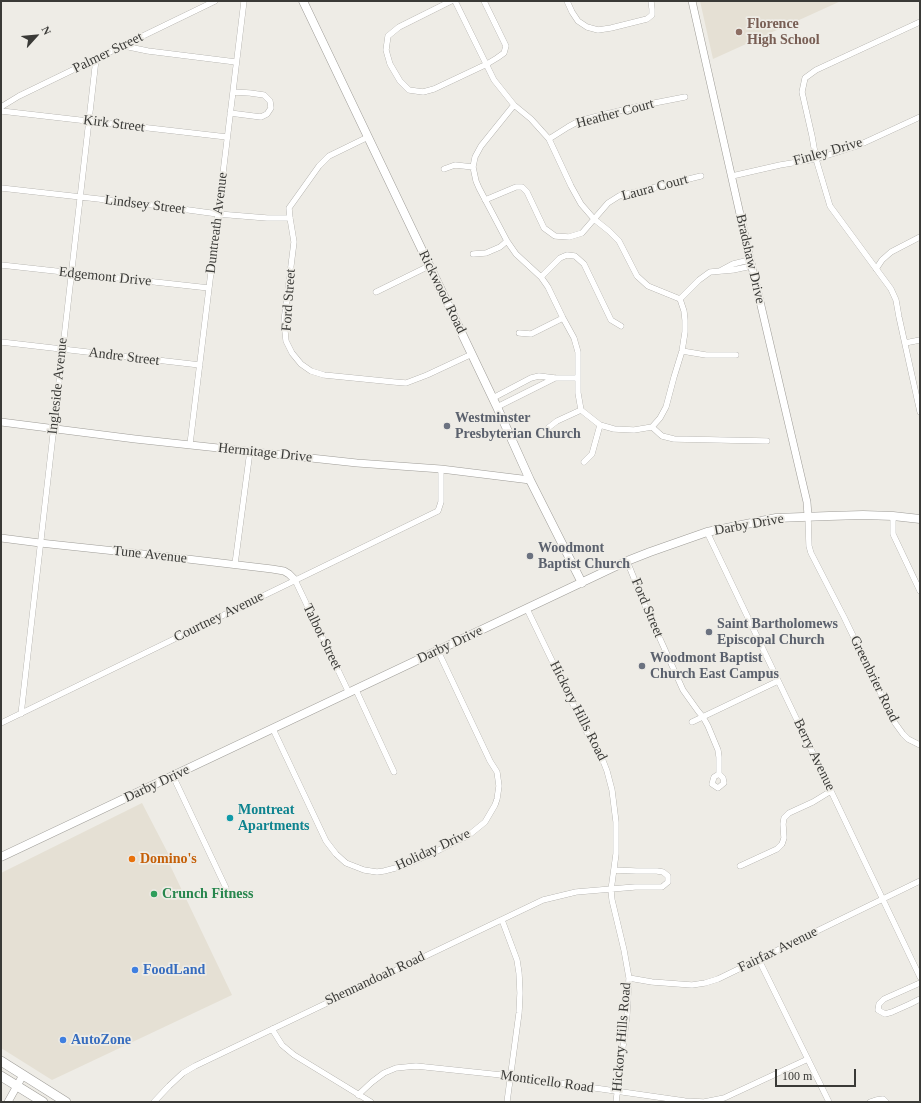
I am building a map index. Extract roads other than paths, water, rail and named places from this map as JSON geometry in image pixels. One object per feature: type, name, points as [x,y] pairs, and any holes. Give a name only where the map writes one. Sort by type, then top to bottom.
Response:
[{"type":"highway","points":[[1,1062],[66,1102]]},
{"type":"highway","points":[[1,1076],[42,1102]]},
{"type":"main road","name":"Rickwood Road","points":[[303,1],[493,398],[530,480],[582,583]]},
{"type":"main road","name":"Darby Drive","points":[[1,858],[626,561],[676,542],[707,532],[776,518],[863,515],[920,519]]},
{"type":"street","name":"Palmer Street","points":[[1,107],[19,96],[215,1]]},
{"type":"street","name":"Duntreath Avenue","points":[[190,444],[244,1]]},
{"type":"street","points":[[451,1],[398,27],[388,36],[386,50],[390,64],[400,81],[409,90],[423,92],[434,89],[487,64],[504,53],[506,46],[484,1]]},
{"type":"street","points":[[455,1],[494,80],[514,104],[531,119],[549,139],[581,204],[594,219],[619,241],[637,276],[648,286],[680,299],[685,320],[682,351],[666,408],[652,427],[634,430],[614,429],[600,425],[581,410],[578,393],[576,347],[574,338],[548,287],[541,277],[516,254],[507,241],[476,181],[473,167],[475,157],[481,146],[514,104]]},
{"type":"street","points":[[567,1],[578,21],[587,27],[598,30],[647,19],[652,15],[651,1]]},
{"type":"street","name":"Bradshaw Drive","points":[[692,1],[807,502],[808,516]]},
{"type":"street","points":[[920,22],[816,70],[805,78],[802,92],[816,159],[830,206],[891,289],[896,300],[920,412]]},
{"type":"street","points":[[123,46],[148,51],[236,62]]},
{"type":"street","name":"Ingleside Avenue","points":[[21,714],[96,59]]},
{"type":"street","points":[[230,113],[261,116],[267,114],[271,108],[270,101],[264,95],[232,92]]},
{"type":"street","name":"Heather Court","points":[[549,139],[579,121],[644,105],[685,97]]},
{"type":"street","name":"Kirk Street","points":[[1,111],[227,137]]},
{"type":"street","name":"Finley Drive","points":[[732,176],[780,165],[816,159],[857,146],[920,117]]},
{"type":"street","name":"Ford Street","points":[[368,137],[329,156],[319,166],[289,208],[294,242],[284,321],[286,341],[300,364],[311,371],[324,376],[387,382],[406,382],[426,375],[472,354]]},
{"type":"street","points":[[444,169],[455,165],[473,167]]},
{"type":"street","name":"Laura Court","points":[[485,200],[516,187],[522,187],[544,228],[556,236],[569,237],[582,233],[608,203],[619,196],[701,176]]},
{"type":"street","name":"Lindsey Street","points":[[1,188],[218,214],[267,218],[290,218]]},
{"type":"street","points":[[876,269],[882,260],[891,252],[920,237]]},
{"type":"street","points":[[473,254],[486,253],[500,247],[507,241]]},
{"type":"street","points":[[541,277],[560,258],[567,255],[575,256],[584,264],[611,320],[621,326]]},
{"type":"street","points":[[680,299],[699,280],[710,272],[720,271],[733,264],[745,261],[751,263]]},
{"type":"street","name":"Edgemont Drive","points":[[1,265],[209,288]]},
{"type":"street","points":[[376,292],[429,266]]},
{"type":"street","points":[[519,333],[531,334],[563,318]]},
{"type":"street","points":[[905,343],[920,340]]},
{"type":"street","name":"Andre Street","points":[[1,342],[200,365]]},
{"type":"street","points":[[682,351],[706,355],[736,355]]},
{"type":"street","points":[[493,398],[531,378],[539,376],[578,378]]},
{"type":"street","points":[[497,407],[555,378]]},
{"type":"street","points":[[548,428],[557,421],[581,410]]},
{"type":"street","name":"Hermitage Drive","points":[[1,422],[53,430],[356,463],[441,469],[530,480]]},
{"type":"street","points":[[584,462],[592,454],[600,425]]},
{"type":"street","points":[[652,427],[662,436],[674,439],[767,441]]},
{"type":"street","points":[[235,564],[250,451]]},
{"type":"street","name":"Courtney Avenue","points":[[1,723],[438,511],[440,502],[441,469]]},
{"type":"street","name":"Greenbrier Road","points":[[808,516],[809,546],[811,553],[844,617],[895,723],[908,739],[920,745]]},
{"type":"street","points":[[893,516],[893,534],[920,591]]},
{"type":"street","name":"Berry Avenue","points":[[707,532],[920,977]]},
{"type":"street","name":"Tune Avenue","points":[[1,538],[40,544],[235,564],[284,571],[295,580]]},
{"type":"street","name":"Ford Street","points":[[626,561],[683,690],[708,726],[718,750],[719,774]]},
{"type":"street","name":"Talbot Street","points":[[295,580],[394,772]]},
{"type":"street","name":"Hickory Hills Road","points":[[527,609],[586,730],[600,753],[612,790],[615,815],[616,854],[611,890],[624,950],[628,978],[627,1015],[616,1102]]},
{"type":"street","name":"Holiday Drive","points":[[273,728],[326,841],[336,854],[346,863],[364,870],[384,871],[403,866],[435,852],[469,835],[484,822],[495,805],[498,786],[497,772],[490,761],[438,651]]},
{"type":"street","points":[[692,722],[778,681]]},
{"type":"street","points":[[173,776],[226,888]]},
{"type":"street","points":[[740,866],[777,849],[782,844],[784,838],[784,818],[789,813],[831,792]]},
{"type":"street","name":"Shennandoah Road","points":[[154,1102],[183,1073],[195,1066],[543,900],[569,893],[635,887],[662,887],[668,882],[668,876],[663,872],[614,870]]},
{"type":"street","name":"Fairfax Avenue","points":[[628,978],[679,985],[698,984],[718,979],[920,882]]},
{"type":"street","points":[[502,920],[517,960],[520,993],[519,1013],[507,1102]]},
{"type":"street","points":[[759,960],[829,1102]]},
{"type":"street","points":[[920,983],[884,999],[879,1004],[878,1010],[884,1014],[892,1012],[920,999]]},
{"type":"street","points":[[272,1029],[282,1045],[294,1055],[371,1102]]},
{"type":"street","name":"Monticello Road","points":[[358,1095],[384,1073],[396,1068],[416,1066],[511,1076],[685,1102],[711,1101],[724,1098],[808,1059]]},
{"type":"street","points":[[8,1102],[23,1075]]},
{"type":"street","points":[[870,1102],[883,1099],[886,1102]]},
{"type":"place","name":"Florence High School","points":[[739,32]]},
{"type":"place","name":"Westminster Presbyterian Church","points":[[447,426]]},
{"type":"place","name":"Woodmont Baptist Church","points":[[530,556]]},
{"type":"place","name":"Saint Bartholomews Episcopal Church","points":[[709,632]]},
{"type":"place","name":"Woodmont Baptist Church East Campus","points":[[642,666]]},
{"type":"place","name":"Montreat Apartments","points":[[230,818]]},
{"type":"place","name":"Domino's","points":[[132,859]]},
{"type":"place","name":"Crunch Fitness","points":[[154,894]]},
{"type":"place","name":"FoodLand","points":[[135,970]]},
{"type":"place","name":"AutoZone","points":[[63,1040]]}]
